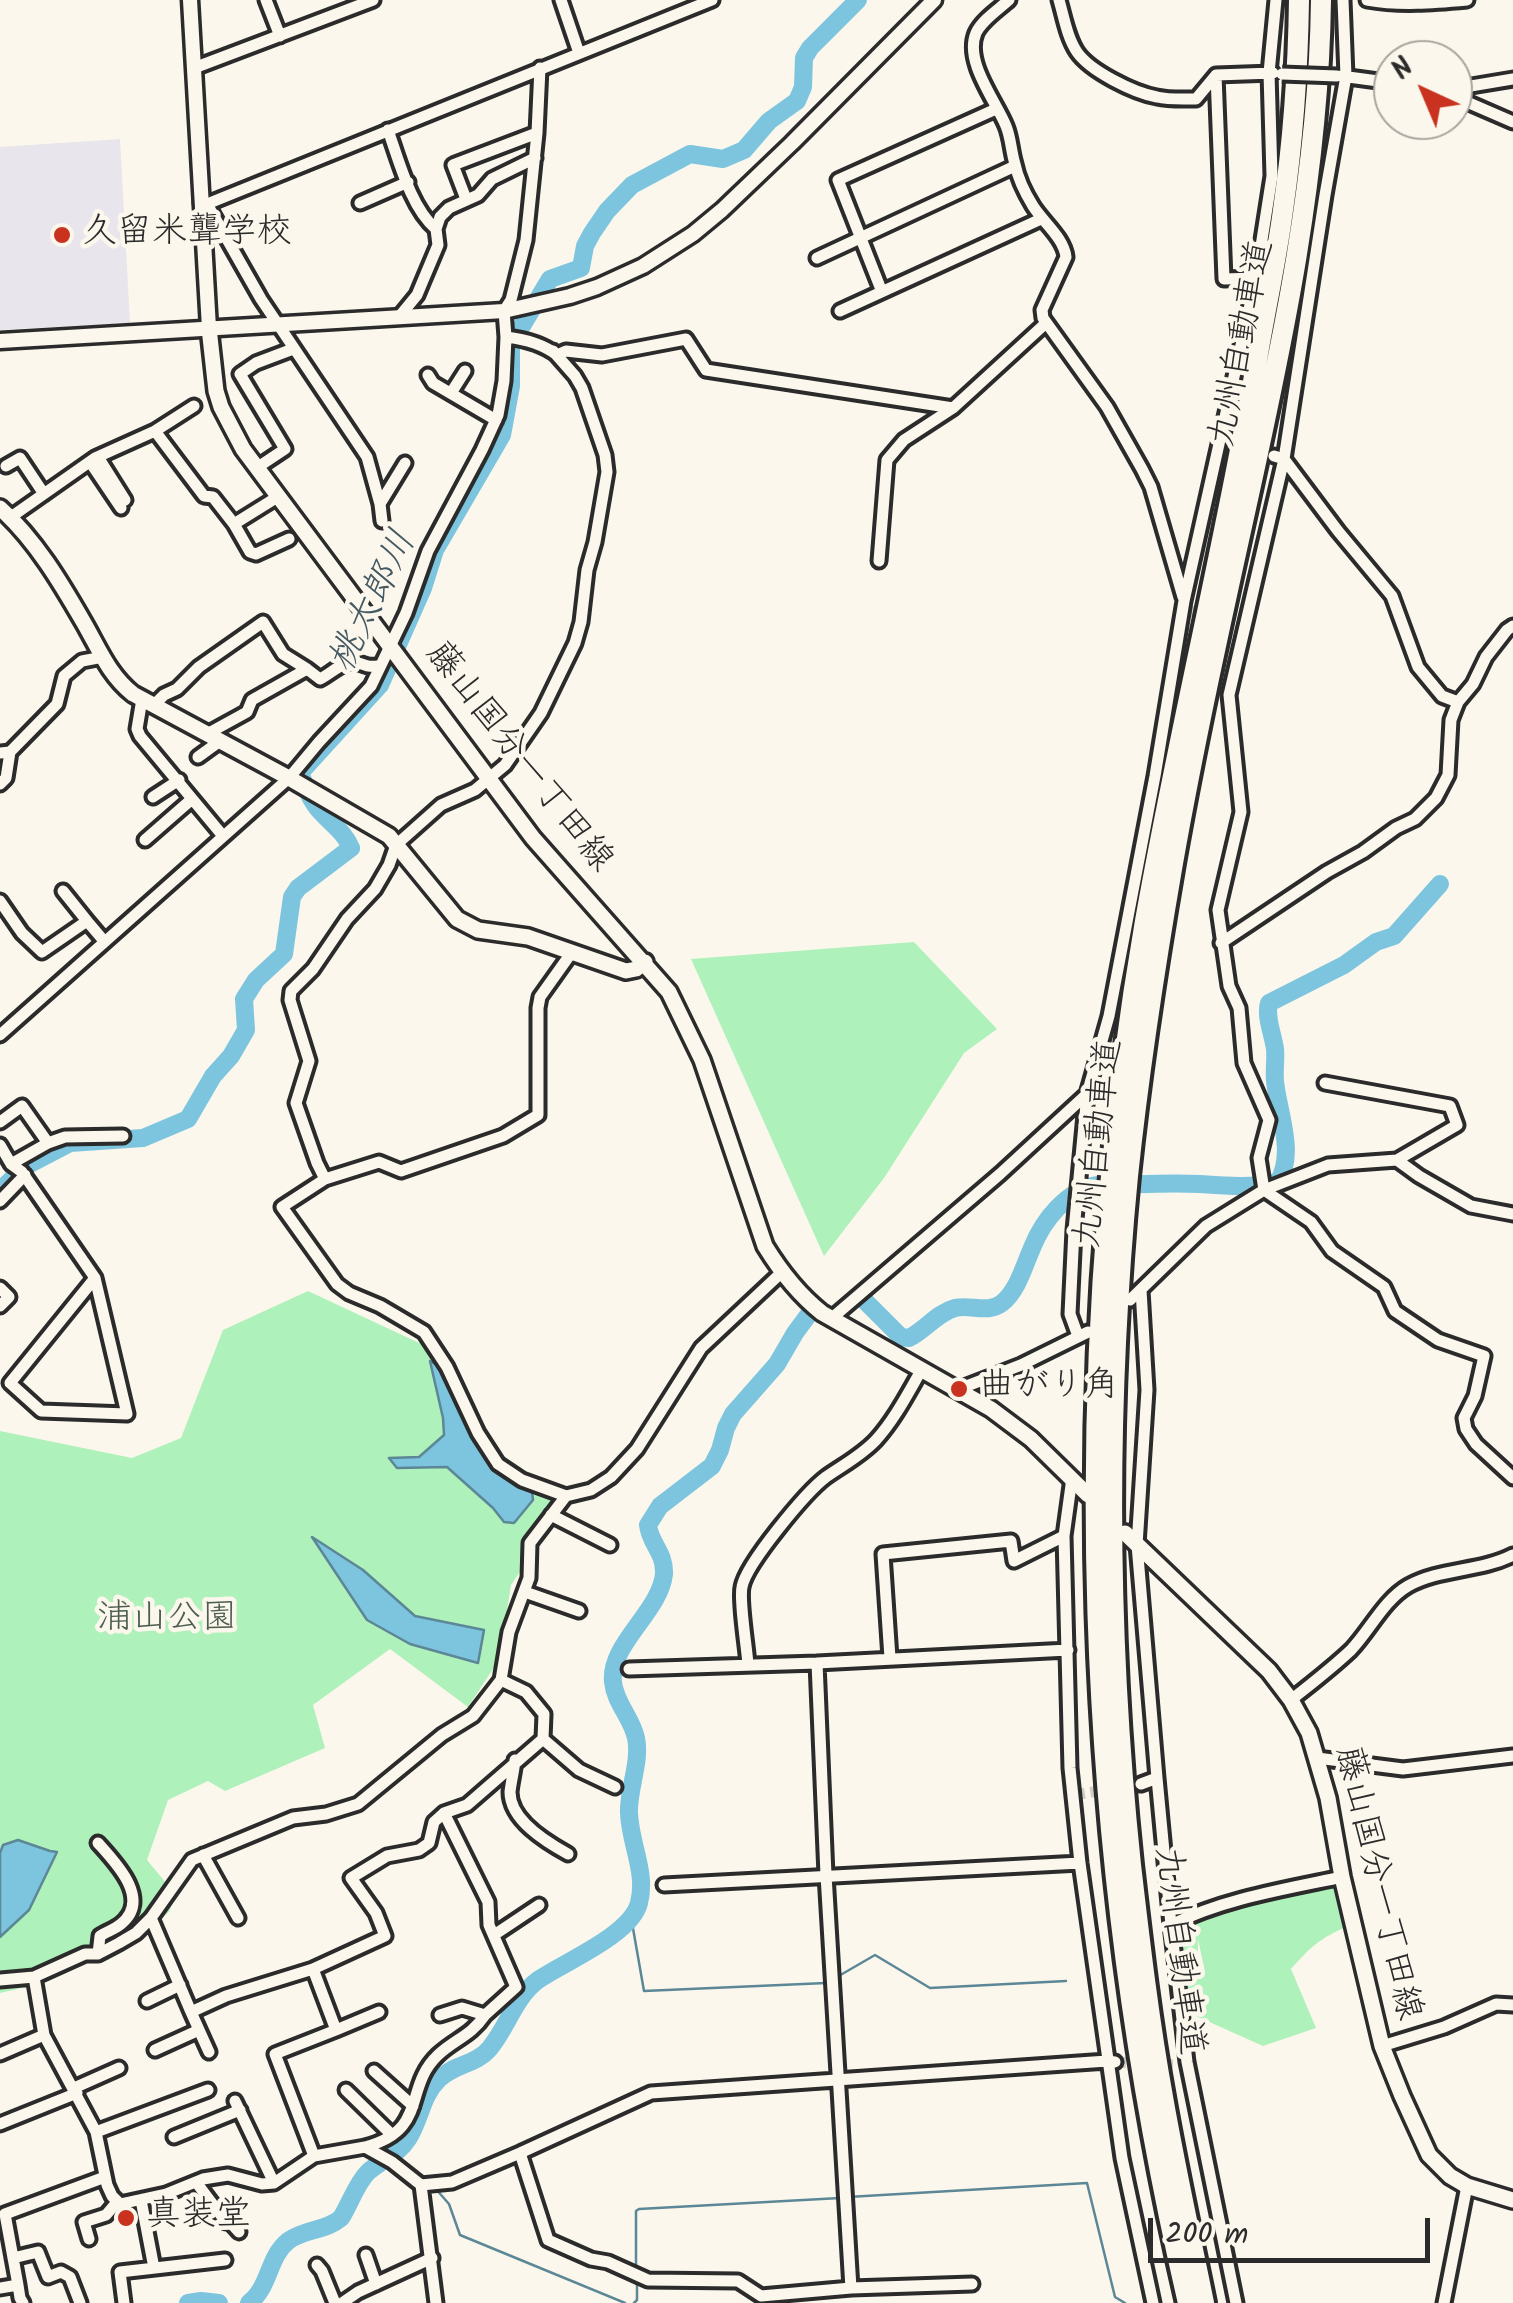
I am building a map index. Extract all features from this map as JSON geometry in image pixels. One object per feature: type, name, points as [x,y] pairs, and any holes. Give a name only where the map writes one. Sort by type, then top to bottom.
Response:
[{"type":"highway","name":"九州自動車道","points":[[1188,2303],[1147,2100],[1114,1862],[1097,1586],[1100,1364],[1112,1175],[1144,926],[1239,462],[1283,213],[1299,0]]},
{"type":"highway","name":"九州自動車道","points":[[1204,2303],[1162,2096],[1131,1860],[1116,1662],[1113,1481],[1116,1365],[1128,1176],[1142,1062],[1194,754],[1277,366],[1312,144],[1321,0]]},
{"type":"main road","name":"藤山国分一丁田線","points":[[209,328],[216,391],[236,438],[555,864],[669,992],[702,1060],[764,1246],[781,1273],[807,1301],[832,1318],[1015,1425],[1088,1494]]},
{"type":"main road","points":[[6,513],[68,595],[116,681],[389,836],[457,920],[478,930],[528,937],[626,971],[644,962]]},
{"type":"main road","name":"藤山国分一丁田線","points":[[1131,1539],[1269,1671],[1291,1700],[1309,1732],[1328,1798],[1342,1878],[1382,2046],[1429,2154],[1450,2176],[1467,2186],[1513,2200]]},
{"type":"street","points":[[190,0],[209,328]]},
{"type":"street","points":[[266,0],[280,36]]},
{"type":"street","points":[[194,68],[373,0]]},
{"type":"street","points":[[561,0],[579,53]]},
{"type":"street","points":[[204,204],[712,0]]},
{"type":"street","points":[[0,340],[504,311],[597,287],[643,266],[722,210],[934,0]]},
{"type":"street","points":[[1009,0],[975,34],[976,62],[1006,126],[1026,193],[1040,219],[1065,250],[1066,257],[1042,310],[1046,323],[1107,408],[1142,469],[1185,607]]},
{"type":"street","points":[[1059,0],[1070,40],[1090,66],[1154,97],[1196,98],[1216,75],[1341,76],[1373,81]]},
{"type":"street","points":[[959,1389],[1083,1334],[1070,1314],[1087,1094],[1109,1016],[1185,607],[1256,278],[1272,176],[1276,0]]},
{"type":"street","points":[[1343,0],[1342,99],[1279,457],[1229,695],[1241,812],[1218,910],[1221,942],[1229,986],[1239,1008],[1244,1063],[1270,1120],[1259,1158],[1264,1190],[1311,1222],[1332,1252],[1384,1287],[1396,1311],[1438,1340],[1484,1356],[1475,1396],[1464,1418],[1466,1429],[1476,1444],[1513,1478]]},
{"type":"street","points":[[1367,0],[1467,0]]},
{"type":"street","points":[[0,1035],[289,778],[371,686],[406,612],[428,551],[496,420],[504,381],[504,311],[511,300],[526,240],[540,68]]},
{"type":"street","points":[[1216,75],[1224,279],[1256,278]]},
{"type":"street","points":[[1473,88],[1513,79]]},
{"type":"street","points":[[1342,99],[1363,80]]},
{"type":"street","points":[[1473,103],[1513,122]]},
{"type":"street","points":[[882,292],[838,180],[996,109]]},
{"type":"street","points":[[388,130],[425,220],[436,229]]},
{"type":"street","points":[[466,200],[453,164],[537,132]]},
{"type":"street","points":[[398,316],[416,294],[438,245],[436,229],[440,217],[449,208],[478,195],[492,179],[534,158]]},
{"type":"street","points":[[817,258],[1015,166]]},
{"type":"street","points":[[360,203],[408,182]]},
{"type":"street","points":[[204,204],[293,349],[367,457],[382,521]]},
{"type":"street","points":[[840,311],[1040,219]]},
{"type":"street","points":[[879,561],[888,460],[904,440],[953,408],[1046,323]]},
{"type":"street","points":[[506,337],[521,339],[558,355],[566,351],[602,354],[686,339],[706,370],[953,408]]},
{"type":"street","points":[[258,468],[285,449],[240,374],[256,363],[293,349]]},
{"type":"street","points":[[325,1179],[296,1103],[309,1060],[290,1000],[292,991],[347,919],[375,890],[396,846],[442,805],[465,796],[505,765],[541,713],[576,643],[586,570],[606,486],[605,455],[582,388],[553,351]]},
{"type":"street","points":[[451,394],[465,370]]},
{"type":"street","points":[[428,375],[451,394],[496,420]]},
{"type":"street","points":[[6,513],[44,494],[94,460],[155,432],[194,406]]},
{"type":"street","points":[[155,432],[204,496],[213,497],[250,552],[256,554],[290,539]]},
{"type":"street","points":[[1279,457],[1392,596],[1418,667],[1442,696],[1458,702]]},
{"type":"street","points":[[6,466],[20,458],[44,494]]},
{"type":"street","points":[[94,460],[124,506]]},
{"type":"street","points":[[380,504],[405,463]]},
{"type":"street","points":[[234,524],[280,496]]},
{"type":"street","points":[[223,836],[137,728],[148,702],[177,689],[264,622],[283,654],[320,679],[347,663],[381,665]]},
{"type":"street","points":[[1221,942],[1415,819],[1436,798],[1448,775],[1451,720],[1458,702],[1486,656],[1513,626]]},
{"type":"street","points":[[0,784],[6,778],[5,752],[57,704],[64,676],[82,661],[103,657]]},
{"type":"street","points":[[198,757],[213,738],[247,712],[252,700],[307,668]]},
{"type":"street","points":[[153,797],[179,780]]},
{"type":"street","points":[[145,840],[192,799]]},
{"type":"street","points":[[63,891],[104,941]]},
{"type":"street","points":[[0,901],[22,933],[42,952],[87,921]]},
{"type":"street","points":[[572,952],[540,998],[538,1115],[503,1136],[400,1171],[379,1162],[325,1179],[282,1207],[329,1273],[349,1293],[424,1332],[498,1464],[522,1480],[566,1496],[591,1490],[611,1476],[637,1449],[701,1348],[781,1273]]},
{"type":"street","points":[[1130,1300],[1206,1226],[1264,1190],[1328,1165],[1397,1160],[1457,1125],[1450,1106],[1324,1083]]},
{"type":"street","points":[[832,1318],[1087,1094]]},
{"type":"street","points":[[0,1122],[22,1106],[48,1143]]},
{"type":"street","points":[[12,1164],[48,1143],[76,1136],[123,1136]]},
{"type":"street","points":[[0,1146],[95,1278],[127,1414],[41,1412],[10,1383],[95,1278]]},
{"type":"street","points":[[1397,1160],[1471,1206],[1513,1214]]},
{"type":"street","points":[[0,1201],[25,1176]]},
{"type":"street","points":[[0,1288],[9,1297],[0,1306]]},
{"type":"street","points":[[1140,1290],[1147,1390],[1131,1539],[1188,2062],[1236,2303]]},
{"type":"street","points":[[748,1664],[742,1587],[760,1554],[799,1502],[876,1440],[922,1368]]},
{"type":"street","points":[[1072,1478],[1064,1536],[1070,1768],[1122,2158],[1153,2303]]},
{"type":"street","points":[[0,1980],[34,1978],[85,1954],[98,1954],[136,1934],[152,1918],[192,1860],[293,1818],[326,1814],[358,1804],[442,1734],[473,1716],[501,1680],[510,1632],[529,1578],[530,1543],[566,1496]]},
{"type":"street","points":[[551,1515],[610,1545]]},
{"type":"street","points":[[890,1658],[883,1554],[1011,1541],[1014,1560],[1064,1536]]},
{"type":"street","points":[[1291,1700],[1350,1650],[1406,1587],[1427,1578],[1497,1564],[1513,1555]]},
{"type":"street","points":[[525,1592],[579,1611]]},
{"type":"street","points":[[629,1668],[1068,1650]]},
{"type":"street","points":[[817,1663],[851,2288]]},
{"type":"street","points":[[191,2012],[226,1996],[312,1969],[385,1936],[376,1913],[351,1878],[387,1856],[418,1850],[429,1842],[434,1822],[444,1813],[467,1805],[542,1739],[544,1714],[526,1692],[501,1680]]},
{"type":"street","points":[[542,1739],[579,1770],[615,1787]]},
{"type":"street","points":[[1317,1758],[1403,1769],[1513,1756]]},
{"type":"street","points":[[515,1760],[510,1795],[515,1812],[549,1843],[568,1854]]},
{"type":"street","points":[[1141,1784],[1157,1778]]},
{"type":"street","points":[[34,1978],[44,2035],[96,2132],[105,2177],[112,2196],[120,2204],[228,2175],[274,2184],[314,2156],[384,2142],[407,2123],[428,2066],[476,2028],[485,2014],[516,1986],[489,1925],[488,1902],[444,1813]]},
{"type":"street","points":[[98,1842],[131,1888],[131,1909],[124,1923],[100,1936],[98,1954]]},
{"type":"street","points":[[203,1855],[238,1918]]},
{"type":"street","points":[[664,1885],[1080,1863]]},
{"type":"street","points":[[1171,1925],[1192,1914],[1342,1878]]},
{"type":"street","points":[[494,1936],[539,1906]]},
{"type":"street","points":[[152,1918],[209,2052]]},
{"type":"street","points":[[312,1969],[336,2030]]},
{"type":"street","points":[[147,2001],[180,1985]]},
{"type":"street","points":[[1382,2046],[1444,2027],[1496,2004],[1513,2005]]},
{"type":"street","points":[[440,2015],[462,2008],[485,2014]]},
{"type":"street","points":[[314,2156],[275,2054],[379,2012]]},
{"type":"street","points":[[155,2050],[199,2030]]},
{"type":"street","points":[[0,2054],[44,2035]]},
{"type":"street","points":[[421,2186],[452,2182],[651,2093],[1111,2061]]},
{"type":"street","points":[[1173,2065],[1188,2062]]},
{"type":"street","points":[[0,2124],[119,2068]]},
{"type":"street","points":[[374,2070],[413,2106]]},
{"type":"street","points":[[96,2132],[208,2090]]},
{"type":"street","points":[[346,2090],[392,2135]]},
{"type":"street","points":[[174,2136],[237,2106],[274,2184]]},
{"type":"street","points":[[364,2147],[392,2162],[421,2186],[436,2303]]},
{"type":"street","points":[[520,2153],[548,2240],[648,2280],[738,2281],[762,2296],[972,2284]]},
{"type":"street","points":[[23,2303],[5,2214],[105,2177]]},
{"type":"street","points":[[196,2182],[226,2222],[239,2232]]},
{"type":"street","points":[[1444,2303],[1467,2186]]},
{"type":"street","points":[[141,2200],[154,2268]]},
{"type":"street","points":[[89,2239],[84,2222],[106,2215],[118,2202]]},
{"type":"street","points":[[12,2258],[38,2252],[48,2277],[61,2272],[70,2277],[80,2303]]},
{"type":"street","points":[[366,2255],[376,2284]]},
{"type":"street","points":[[317,2265],[339,2303],[432,2258]]},
{"type":"street","points":[[124,2303],[120,2272],[225,2260]]},
{"type":"street","points":[[0,2288],[18,2285]]},
{"type":"shaded area","name":"久留米聾学校","points":[[120,139],[130,323],[0,330],[0,147]]},
{"type":"green space","points":[[914,942],[997,1029],[964,1053],[884,1178],[824,1256],[691,959]]},
{"type":"green space","name":"浦山公園","points":[[308,1291],[447,1356],[491,1447],[568,1501],[511,1585],[499,1660],[468,1707],[390,1649],[313,1705],[325,1748],[225,1791],[208,1781],[168,1800],[147,1860],[176,1895],[169,1912],[125,1947],[30,1986],[0,1993],[0,1431],[132,1458],[181,1438],[223,1330]]},
{"type":"green space","points":[[1342,1877],[1353,1924],[1319,1942],[1291,1969],[1316,2028],[1263,2046],[1187,2012],[1183,1992],[1205,1972],[1198,1939],[1198,1951],[1180,1952],[1171,1925],[1192,1914],[1240,1910],[1276,1891]]},
{"type":"water","points":[[430,1361],[443,1369],[496,1467],[532,1492],[533,1500],[514,1523],[504,1522],[447,1467],[397,1468],[389,1458],[419,1457],[444,1435]]},
{"type":"water","points":[[312,1537],[363,1570],[415,1616],[484,1630],[478,1663],[410,1644],[367,1620]]},
{"type":"water","points":[[18,1840],[57,1852],[29,1910],[0,1937],[0,1853],[3,1845]]},
{"type":"waterway","name":"桃太郎川","points":[[0,1191],[24,1167],[70,1143],[143,1138],[188,1119],[246,1030],[244,999],[256,980],[284,954],[292,897],[298,888],[351,848],[316,806],[300,773],[380,685],[423,588],[435,550],[502,435],[511,386],[511,344],[550,279],[581,268],[592,233],[632,185],[690,154],[723,159],[744,150],[769,121],[797,101],[803,87],[804,58],[810,48],[858,0]]},
{"type":"waterway","points":[[862,1298],[901,1337],[909,1338],[949,1310],[991,1308],[1008,1298],[1050,1217],[1066,1200],[1087,1188],[1162,1183],[1249,1186],[1278,1182],[1286,1145],[1275,1081],[1269,1003],[1344,965],[1376,942],[1394,936],[1440,884]]},
{"type":"waterway","points":[[249,2303],[261,2289],[281,2248],[294,2237],[341,2218],[364,2177],[408,2139],[433,2086],[445,2074],[490,2048],[530,1987],[610,1937],[633,1915],[641,1892],[629,1813],[637,1747],[613,1682],[619,1654],[654,1602],[664,1574],[648,1525],[660,1506],[712,1466],[733,1414],[777,1364],[812,1310]]},
{"type":"waterway","points":[[631,1917],[644,1991],[826,1983]]},
{"type":"waterway","points":[[837,1977],[875,1955],[930,1988],[1066,1981]]},
{"type":"waterway","points":[[848,2197],[1087,2183],[1115,2297],[1125,2303]]},
{"type":"waterway","points":[[435,2188],[449,2204],[460,2235],[625,2303]]},
{"type":"waterway","points":[[636,2268],[639,2209],[840,2198]]},
{"type":"waterway","points":[[634,2303],[637,2281]]},
{"type":"waterway","points":[[188,2303],[219,2303]]},
{"type":"tunnel","points":[[1190,611],[1246,622]]},
{"type":"tunnel","points":[[1074,1795],[1112,1789]]},
{"type":"tunnel","points":[[1115,2062],[1173,2065]]},
{"type":"place","name":"久留米聾学校","points":[[62,235]]},
{"type":"place","name":"曲がり角","points":[[959,1389]]},
{"type":"place","name":"真装堂","points":[[126,2218]]}]
